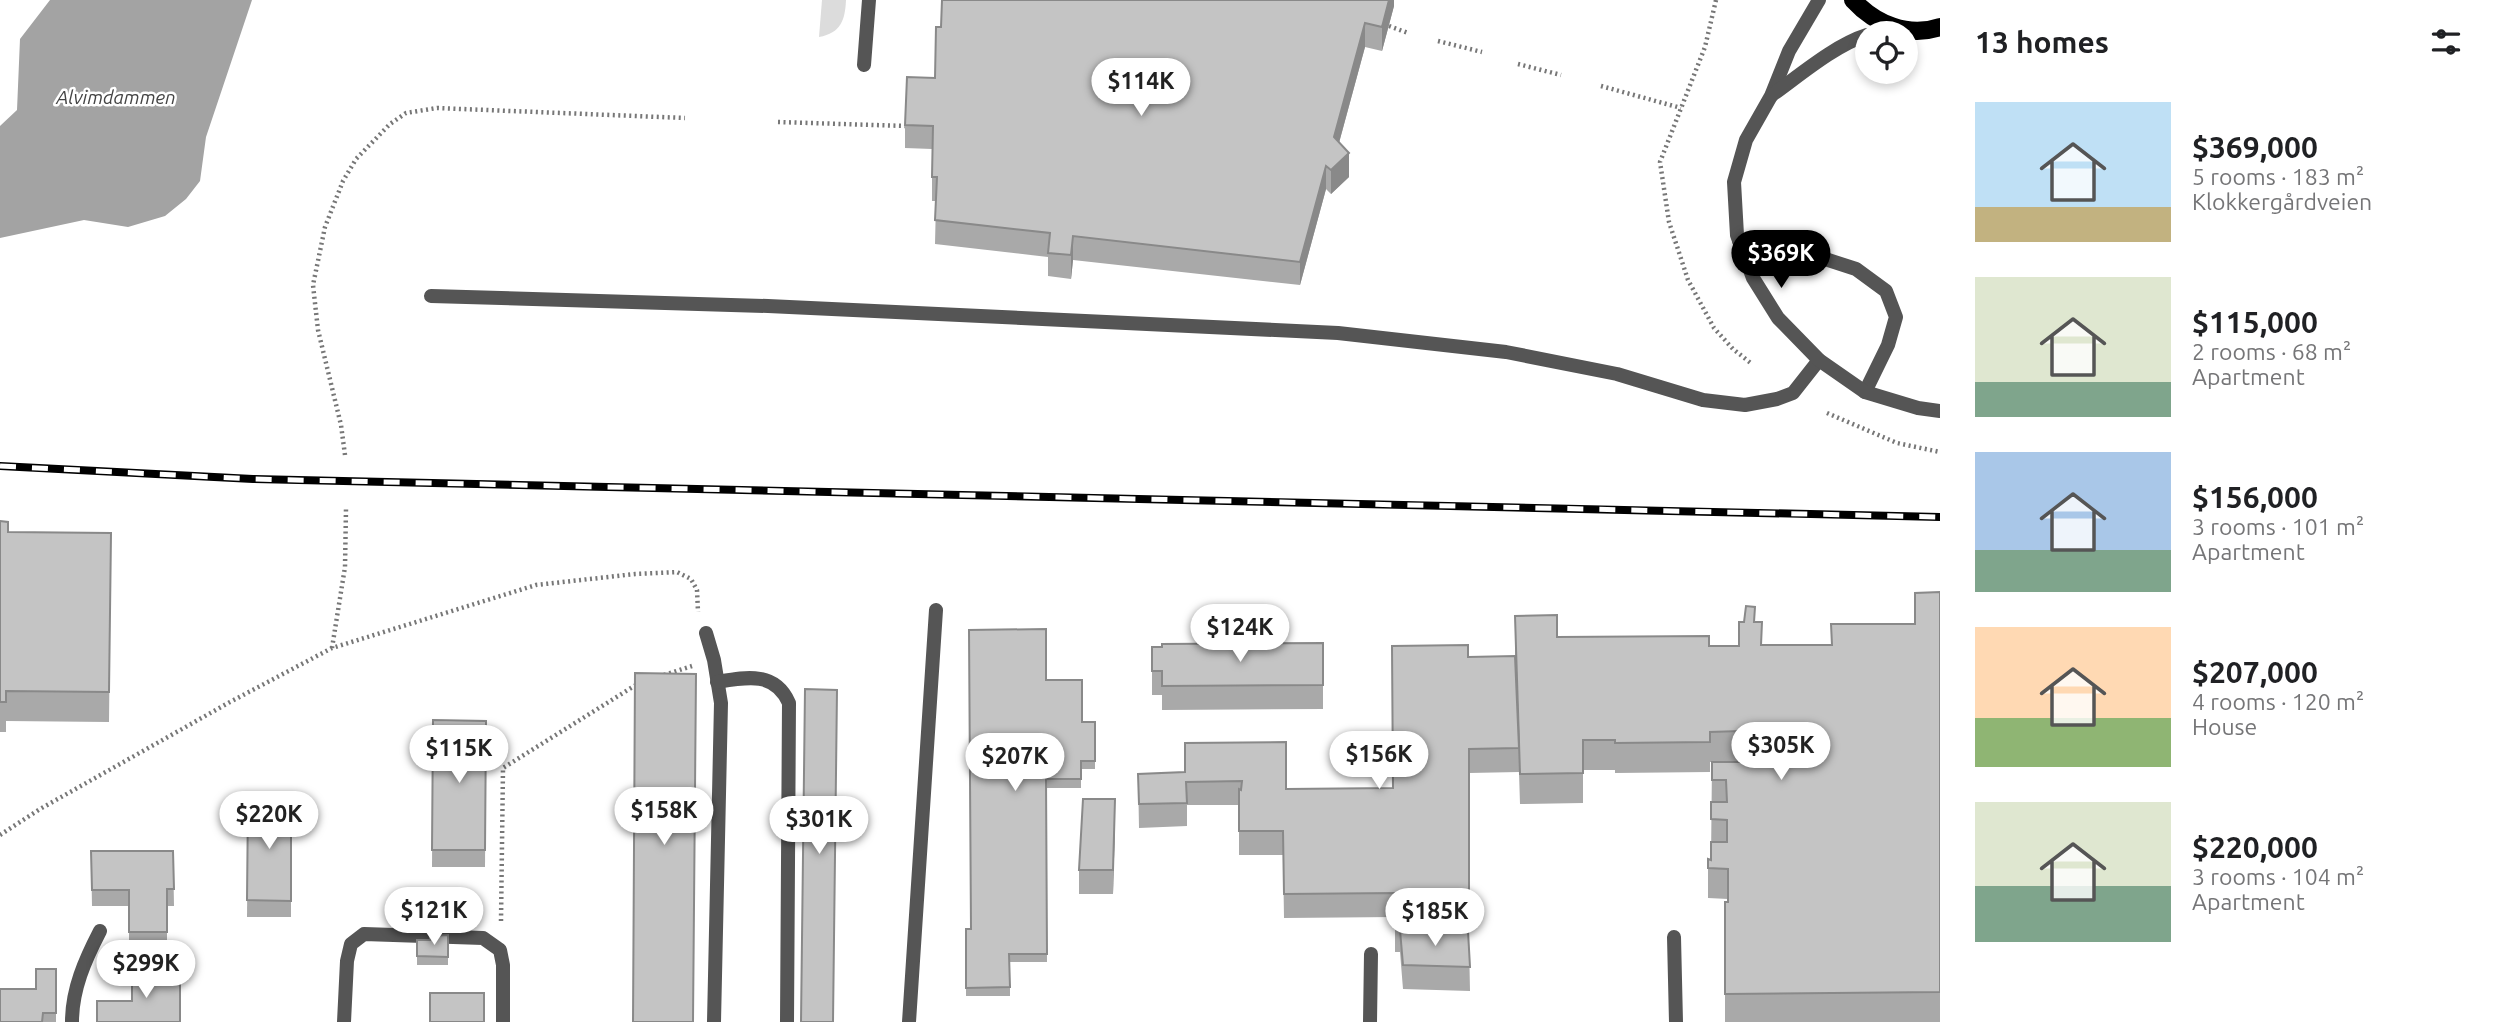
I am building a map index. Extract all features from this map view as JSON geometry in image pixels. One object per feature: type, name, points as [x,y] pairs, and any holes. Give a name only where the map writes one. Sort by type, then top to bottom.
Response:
[{"type":"main road","points":[[1853,0],[1880,21]]},
{"type":"main road","points":[[1918,31],[1937,31]]},
{"type":"street","points":[[864,65],[869,0]]},
{"type":"street","points":[[1819,0],[1788,51],[1771,96],[1746,139],[1734,182],[1737,235],[1753,278],[1778,318],[1819,360],[1865,392],[1918,408],[1940,411]]},
{"type":"street","points":[[1771,96],[1855,40]]},
{"type":"street","points":[[1739,241],[1778,244],[1856,269],[1886,291],[1896,317],[1888,345],[1865,392]]},
{"type":"street","points":[[431,296],[768,306],[1338,333],[1506,352],[1617,374],[1703,400],[1745,405],[1793,393],[1819,360]]},
{"type":"street","points":[[909,1022],[936,610]]},
{"type":"street","points":[[706,633],[714,660],[721,703],[714,1022]]},
{"type":"street","points":[[717,682],[748,677],[770,681],[784,691],[789,703],[787,1022]]},
{"type":"street","points":[[72,1022],[72,1005],[79,976],[100,931]]},
{"type":"street","points":[[344,1022],[347,961],[351,944],[363,934],[484,938],[500,950],[503,965],[503,1022]]},
{"type":"street","points":[[1674,937],[1676,1022]]},
{"type":"street","points":[[1370,1022],[1371,954]]},
{"type":"path","points":[[1716,0],[1705,47],[1660,162],[1669,222],[1688,280],[1714,328],[1752,364]]},
{"type":"path","points":[[1389,26],[1408,33]]},
{"type":"path","points":[[1438,41],[1482,52]]},
{"type":"path","points":[[1518,64],[1561,75]]},
{"type":"path","points":[[1601,86],[1681,108]]},
{"type":"path","points":[[345,455],[341,425],[318,330],[313,285],[325,227],[343,181],[356,159],[390,124],[406,113],[437,108],[685,118]]},
{"type":"path","points":[[778,122],[906,126]]},
{"type":"path","points":[[1827,413],[1897,443],[1940,452]]},
{"type":"path","points":[[332,648],[345,567],[346,509]]},
{"type":"path","points":[[0,835],[40,809],[332,648],[536,585],[651,572],[677,572],[691,579],[697,590],[699,618],[706,633]]},
{"type":"path","points":[[655,677],[714,660]]},
{"type":"path","points":[[500,950],[503,768],[643,681]]},
{"type":"shaded area","points":[[822,0],[846,0],[844,14],[837,29],[819,37]]},
{"type":"water","name":"Alvimdammen","points":[[50,0],[252,0],[206,137],[200,181],[186,199],[165,216],[128,227],[84,220],[0,238],[0,126],[17,110],[20,39]]},
{"type":"building","points":[[942,0],[1389,0],[1382,27],[1365,23],[1334,137],[1349,153],[1331,170],[1326,166],[1300,262],[1073,236],[1071,255],[1048,253],[1050,233],[935,220],[937,177],[932,177],[933,126],[905,125],[907,77],[935,78],[936,27],[941,27]]},
{"type":"building","points":[[0,521],[8,522],[8,532],[111,533],[109,692],[6,691],[6,702],[0,702]]},
{"type":"building","points":[[1940,592],[1940,992],[1725,994],[1725,902],[1728,902],[1728,869],[1708,868],[1708,859],[1711,860],[1711,842],[1727,842],[1727,820],[1711,819],[1711,802],[1727,802],[1726,780],[1712,780],[1712,762],[1741,762],[1740,731],[1710,732],[1710,742],[1615,743],[1615,740],[1583,740],[1583,773],[1520,774],[1515,616],[1557,615],[1557,637],[1709,636],[1709,646],[1739,646],[1739,622],[1744,622],[1746,606],[1755,607],[1754,622],[1762,622],[1761,645],[1832,645],[1831,624],[1915,624],[1915,593]]},
{"type":"building","points":[[1046,629],[1046,680],[1082,680],[1082,722],[1095,722],[1095,761],[1081,761],[1081,779],[1046,779],[1047,954],[1009,954],[1010,987],[966,988],[966,929],[971,929],[969,630]]},
{"type":"building","points":[[1323,643],[1323,685],[1162,686],[1162,671],[1152,671],[1152,647],[1162,647],[1162,644]]},
{"type":"building","points":[[1468,645],[1468,657],[1515,656],[1519,748],[1469,749],[1469,927],[1395,928],[1395,893],[1284,894],[1283,831],[1239,831],[1239,789],[1241,790],[1242,781],[1186,782],[1187,803],[1139,804],[1138,774],[1185,772],[1185,743],[1286,742],[1286,789],[1393,788],[1392,646]]},
{"type":"building","points":[[635,673],[696,674],[693,1022],[633,1022]]},
{"type":"building","points":[[805,689],[837,690],[833,1022],[801,1022]]},
{"type":"building","points":[[433,720],[486,721],[485,850],[432,850]]},
{"type":"building","points":[[1083,799],[1115,799],[1113,870],[1079,870]]},
{"type":"building","points":[[248,801],[291,801],[291,901],[247,900]]},
{"type":"building","points":[[91,851],[173,851],[174,889],[167,889],[167,932],[129,932],[129,890],[92,890]]},
{"type":"building","points":[[1400,930],[1468,931],[1470,967],[1403,965]]},
{"type":"building","points":[[448,935],[448,957],[417,956],[417,940]]},
{"type":"building","points":[[36,969],[56,969],[56,1013],[43,1013],[42,1022],[0,1022],[0,989],[36,989]]},
{"type":"building","points":[[132,971],[180,971],[180,1022],[97,1022],[97,1001],[132,1001]]},
{"type":"building","points":[[430,993],[484,993],[484,1022],[430,1022]]},
{"type":"railway","points":[[0,466],[253,479],[1940,517]]}]
